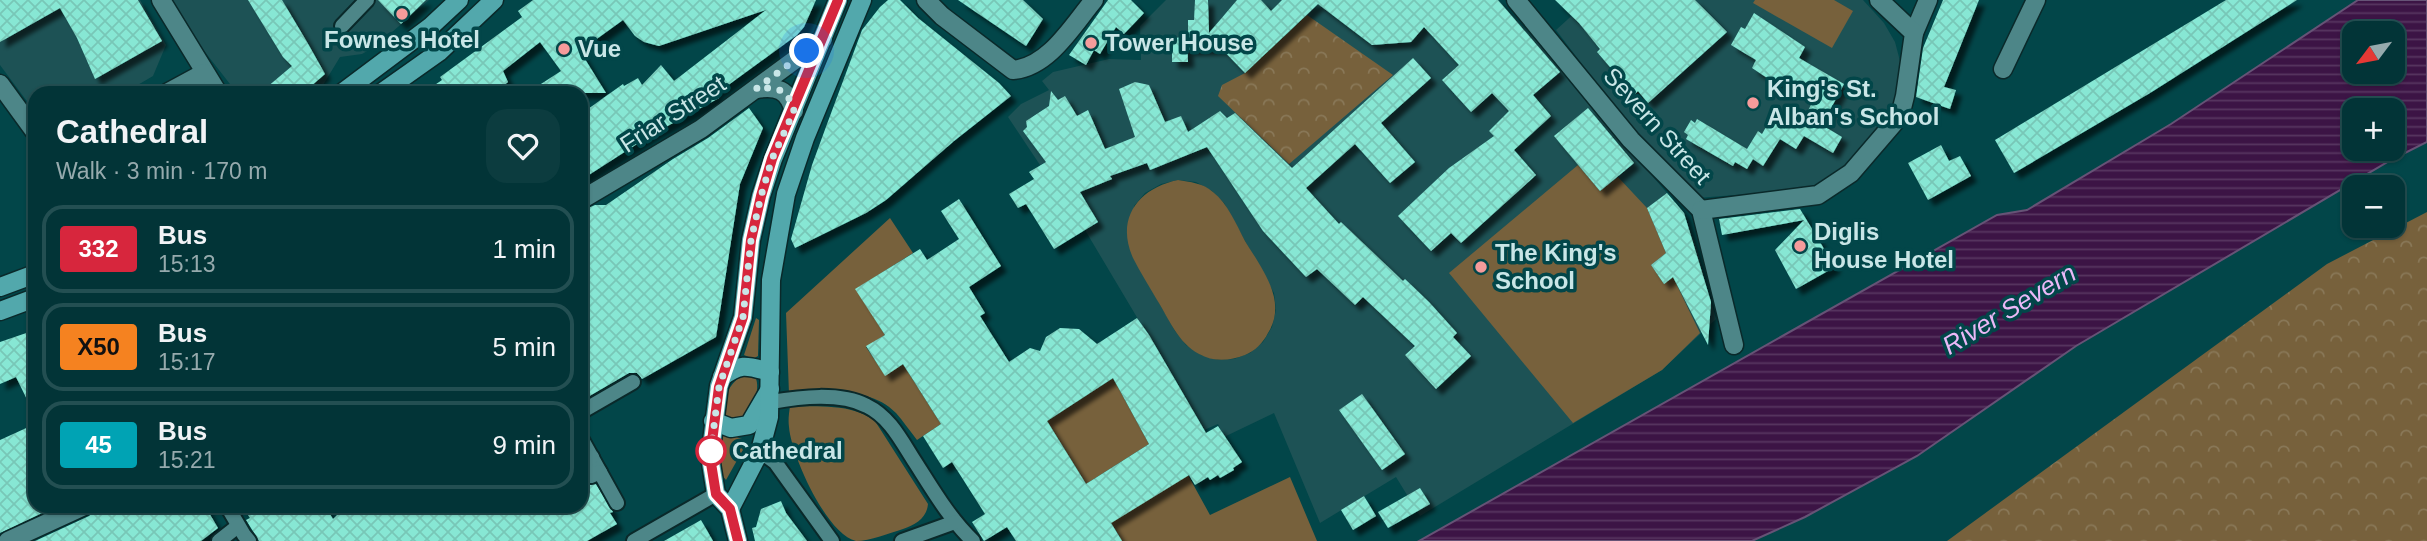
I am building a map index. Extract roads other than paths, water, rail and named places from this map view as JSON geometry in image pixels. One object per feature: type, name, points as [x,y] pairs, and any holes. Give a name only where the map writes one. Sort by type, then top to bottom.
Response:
[{"type":"main road","points":[[351,86],[430,27],[459,0]]},
{"type":"main road","points":[[391,86],[439,52],[494,0]]},
{"type":"main road","points":[[738,541],[730,509],[716,494],[710,457],[713,421],[722,377],[743,317],[751,240],[761,196],[772,159],[838,0]]},
{"type":"main road","points":[[730,509],[760,451],[770,395],[771,281],[786,194],[805,138],[862,0]]},
{"type":"main road","points":[[0,287],[28,277]]},
{"type":"main road","points":[[0,311],[28,301]]},
{"type":"main road","points":[[722,377],[734,367],[742,366],[770,395]]},
{"type":"main road","points":[[713,421],[731,428],[750,425],[770,395]]},
{"type":"street","points":[[160,0],[213,86]]},
{"type":"street","points":[[342,26],[367,0]]},
{"type":"street","points":[[926,0],[942,16],[1013,70],[1037,64],[1094,0]]},
{"type":"street","name":"Severn Street","points":[[1516,0],[1631,140],[1701,210],[1734,345]]},
{"type":"street","points":[[1879,0],[1914,33]]},
{"type":"street","points":[[1701,210],[1818,195],[1851,173],[1900,116],[1914,33],[1928,0]]},
{"type":"street","points":[[2003,69],[2036,0]]},
{"type":"street","name":"Friar Street","points":[[588,196],[701,129],[823,39]]},
{"type":"street","points":[[179,86],[204,72]]},
{"type":"street","points":[[0,84],[28,122]]},
{"type":"street","name":"Friar Street","points":[[756,89],[769,87],[781,90],[790,98],[794,111]]},
{"type":"street","points":[[588,408],[634,382]]},
{"type":"street","points":[[770,395],[792,399],[846,399],[865,405],[881,415],[955,522],[972,541]]},
{"type":"street","points":[[760,451],[775,462],[832,541]]},
{"type":"street","points":[[588,472],[591,477],[600,472],[618,503]]},
{"type":"street","points":[[634,541],[716,494]]},
{"type":"street","points":[[8,541],[69,513]]},
{"type":"street","points":[[231,513],[250,541]]},
{"type":"street","points":[[902,541],[955,522]]},
{"type":"street","points":[[219,541],[238,526]]},
{"type":"water","name":"River Severn","points":[[2358,0],[2427,0],[2427,142],[2405,153],[2405,98],[2342,98],[2342,161],[2389,161],[2366,175],[2342,175],[2342,189],[2076,346],[1917,456],[1805,517],[1752,541],[1419,541],[1997,215],[2027,210],[2171,124]]},
{"type":"place","name":"Fownes Hotel","points":[[402,14]]},
{"type":"place","name":"Tower House","points":[[1091,43]]},
{"type":"place","name":"Vue","points":[[564,49]]},
{"type":"place","name":"King's St. Alban's School","points":[[1753,103]]},
{"type":"place","name":"Diglis House Hotel","points":[[1800,246]]},
{"type":"place","name":"The King's School","points":[[1481,267]]},
{"type":"place","name":"Cathedral","points":[[711,451]]}]
